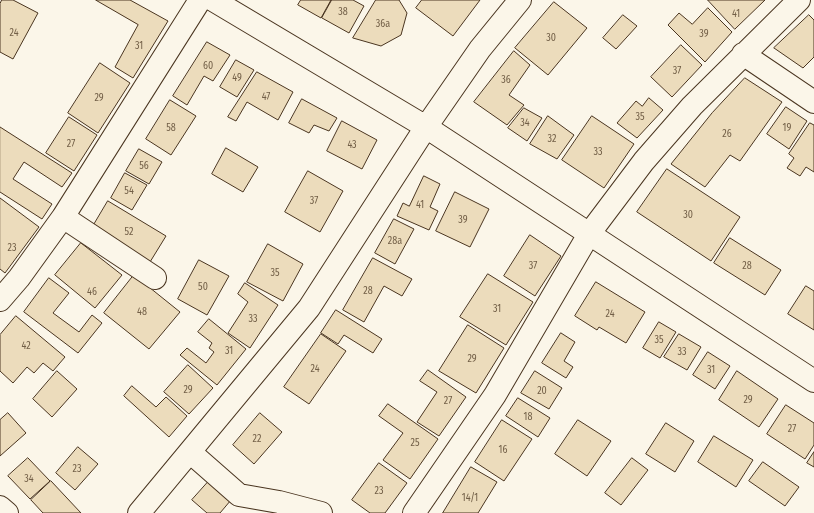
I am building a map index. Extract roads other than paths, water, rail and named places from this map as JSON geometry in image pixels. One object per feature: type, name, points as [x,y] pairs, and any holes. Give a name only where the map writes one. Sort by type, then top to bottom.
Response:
[{"type":"street","points":[[0,300],[19,278],[63,216],[200,0]]},
{"type":"street","points":[[213,0],[426,127],[814,381]]},
{"type":"street","points":[[139,513],[309,308],[426,127],[480,50],[520,0]]},
{"type":"street","points":[[414,513],[495,395],[589,234],[644,161],[692,106],[799,0]]},
{"type":"street","points":[[743,54],[814,102]]},
{"type":"street","points":[[63,216],[155,278]]},
{"type":"street","points":[[190,452],[238,495],[279,502],[321,513]]},
{"type":"street","points":[[0,507],[7,513]]}]
